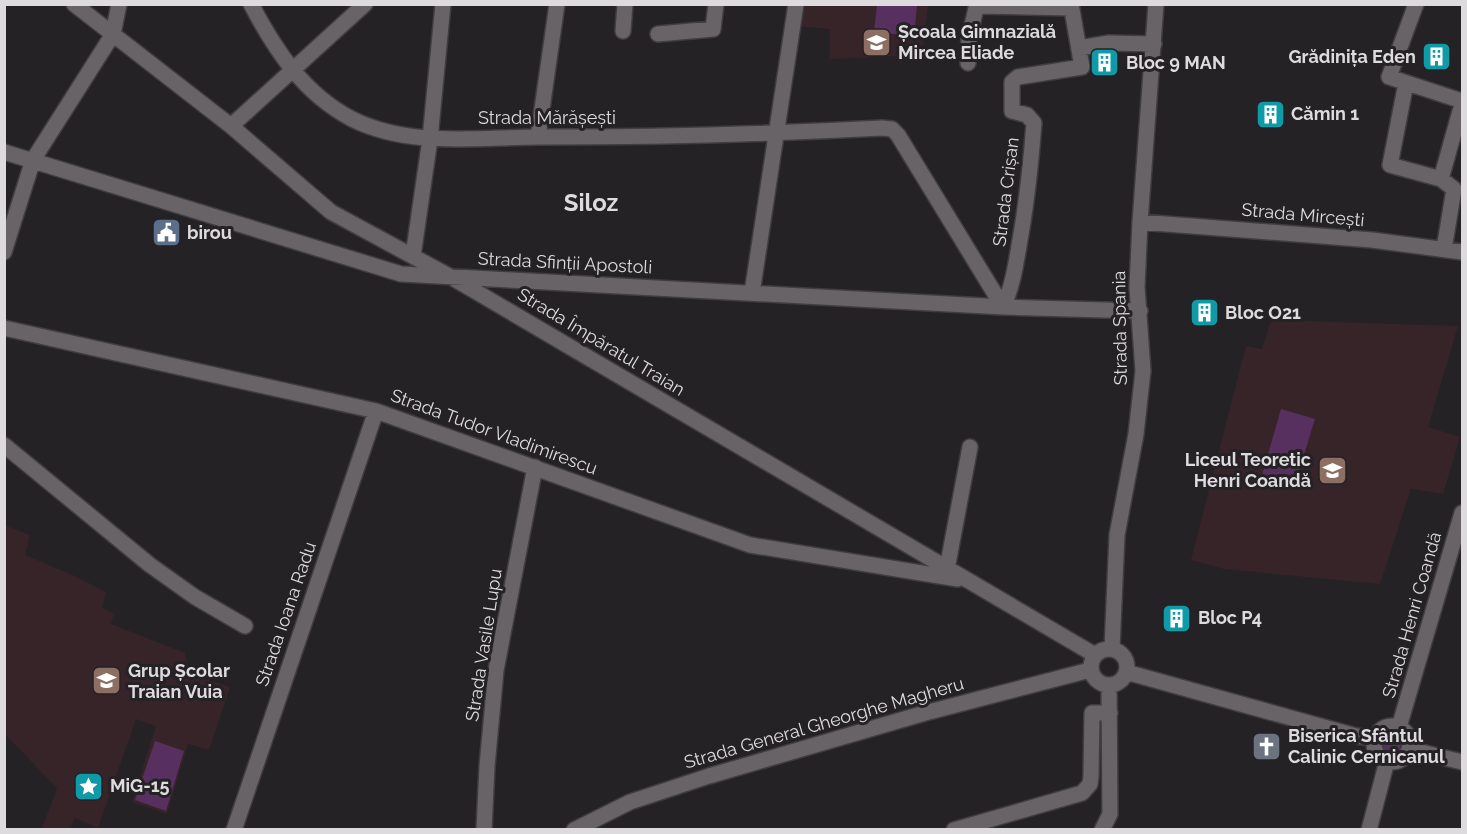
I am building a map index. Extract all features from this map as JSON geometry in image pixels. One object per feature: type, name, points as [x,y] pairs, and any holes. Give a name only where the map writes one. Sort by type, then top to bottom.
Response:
[{"type":"street","name":"Strada Împăratul Traian","points":[[74,4],[231,126],[331,212],[452,277],[1095,655]]},
{"type":"street","points":[[4,252],[33,160],[113,34],[119,4]]},
{"type":"street","name":"Strada Mărășești","points":[[251,4],[277,50],[292,70],[323,100],[352,119],[396,135],[430,139],[892,129],[898,135],[1002,307]]},
{"type":"street","points":[[231,126],[365,4]]},
{"type":"street","points":[[413,256],[430,139],[443,4]]},
{"type":"street","points":[[538,137],[557,4]]},
{"type":"street","points":[[623,31],[625,4]]},
{"type":"street","points":[[658,34],[713,30],[716,4]]},
{"type":"street","points":[[752,293],[796,4]]},
{"type":"street","name":"Strada Spania","points":[[1112,649],[1117,535],[1136,434],[1143,371],[1137,287],[1156,4]]},
{"type":"street","points":[[1416,4],[1389,77],[1462,103],[1441,179]]},
{"type":"street","points":[[968,63],[969,38],[977,5],[1071,6],[1079,48],[1109,43],[1154,44]]},
{"type":"street","name":"Strada Crișan","points":[[1002,307],[1014,273],[1026,203],[1034,123],[1027,115],[1012,111],[1012,82],[1018,77],[1082,67],[1079,48]]},
{"type":"street","points":[[1406,83],[1390,165],[1441,179],[1454,189],[1444,249]]},
{"type":"street","name":"Strada Sfinții Apostoli","points":[[4,152],[401,274],[1002,307],[1140,311]]},
{"type":"street","name":"Strada Mircești","points":[[1140,222],[1372,240],[1462,252]]},
{"type":"street","name":"Strada Tudor Vladimirescu","points":[[4,328],[376,411],[750,545],[967,580]]},
{"type":"street","name":"Strada Ioana Radu","points":[[234,830],[376,411]]},
{"type":"street","points":[[4,445],[150,566],[195,597],[245,626]]},
{"type":"street","points":[[947,569],[970,447]]},
{"type":"street","name":"Strada Vasile Lupu","points":[[484,830],[496,670],[534,467]]},
{"type":"street","name":"Strada Henri Coandă","points":[[1399,727],[1453,568],[1462,513]]},
{"type":"street","points":[[1112,649],[1126,660],[1126,672],[1120,681],[1104,685],[1095,680],[1090,670],[1092,660],[1103,650],[1112,649]]},
{"type":"street","name":"Strada General Gheorghe Magheru","points":[[574,830],[630,802],[709,776],[925,713],[1090,670]]},
{"type":"street","points":[[1126,672],[1356,736],[1374,738]]},
{"type":"street","points":[[1109,685],[1110,814],[1118,830]]},
{"type":"street","points":[[954,830],[1082,793],[1090,784],[1092,713],[1110,713]]},
{"type":"street","points":[[1388,726],[1399,727],[1406,732],[1409,738],[1409,749],[1399,761],[1387,761],[1378,756],[1374,738],[1388,726]]},
{"type":"street","points":[[1409,749],[1462,762]]},
{"type":"street","points":[[1369,830],[1387,761]]},
{"type":"street","points":[[1102,830],[1110,814]]},
{"type":"shaded area","name":"Școala Gimnazială Mircea Eliade","points":[[796,5],[928,5],[922,55],[830,59],[830,29],[793,26]]},
{"type":"shaded area","points":[[877,5],[917,5],[914,36],[874,32]]},
{"type":"shaded area","name":"Liceul Teoretic Henri Coandă","points":[[1271,320],[1458,326],[1428,427],[1460,437],[1443,494],[1411,489],[1380,584],[1224,569],[1191,560],[1246,346],[1262,349]]},
{"type":"shaded area","points":[[1281,409],[1315,419],[1295,484],[1262,475]]},
{"type":"shaded area","name":"Grup Școlar Traian Vuia","points":[[4,525],[30,535],[25,555],[106,592],[102,608],[114,614],[111,624],[185,653],[189,674],[230,687],[209,750],[188,744],[167,814],[132,802],[156,726],[136,719],[98,828],[75,818],[70,829],[42,829],[57,788],[5,734]]},
{"type":"shaded area","points":[[1390,732],[1398,735],[1401,743],[1398,751],[1390,754],[1382,751],[1379,743],[1382,735]]},
{"type":"shaded area","points":[[155,741],[184,751],[166,811],[135,800]]},
{"type":"place","name":"Școala Gimnazială Mircea Eliade","points":[[877,42]]},
{"type":"place","name":"Grădinița Eden","points":[[1437,57]]},
{"type":"place","name":"Bloc 9 MAN","points":[[1105,63]]},
{"type":"place","name":"Cămin 1","points":[[1270,114]]},
{"type":"place","name":"birou","points":[[166,233]]},
{"type":"place","name":"Bloc O21","points":[[1204,313]]},
{"type":"place","name":"Liceul Teoretic Henri Coandă","points":[[1332,470]]},
{"type":"place","name":"Bloc P4","points":[[1177,618]]},
{"type":"place","name":"Grup Școlar Traian Vuia","points":[[107,681]]},
{"type":"place","name":"Biserica Sfântul Calinic Cernicanul","points":[[1267,746]]},
{"type":"place","name":"MiG-15","points":[[89,786]]},
{"type":"district","name":"Siloz","points":[[591,203]]}]
